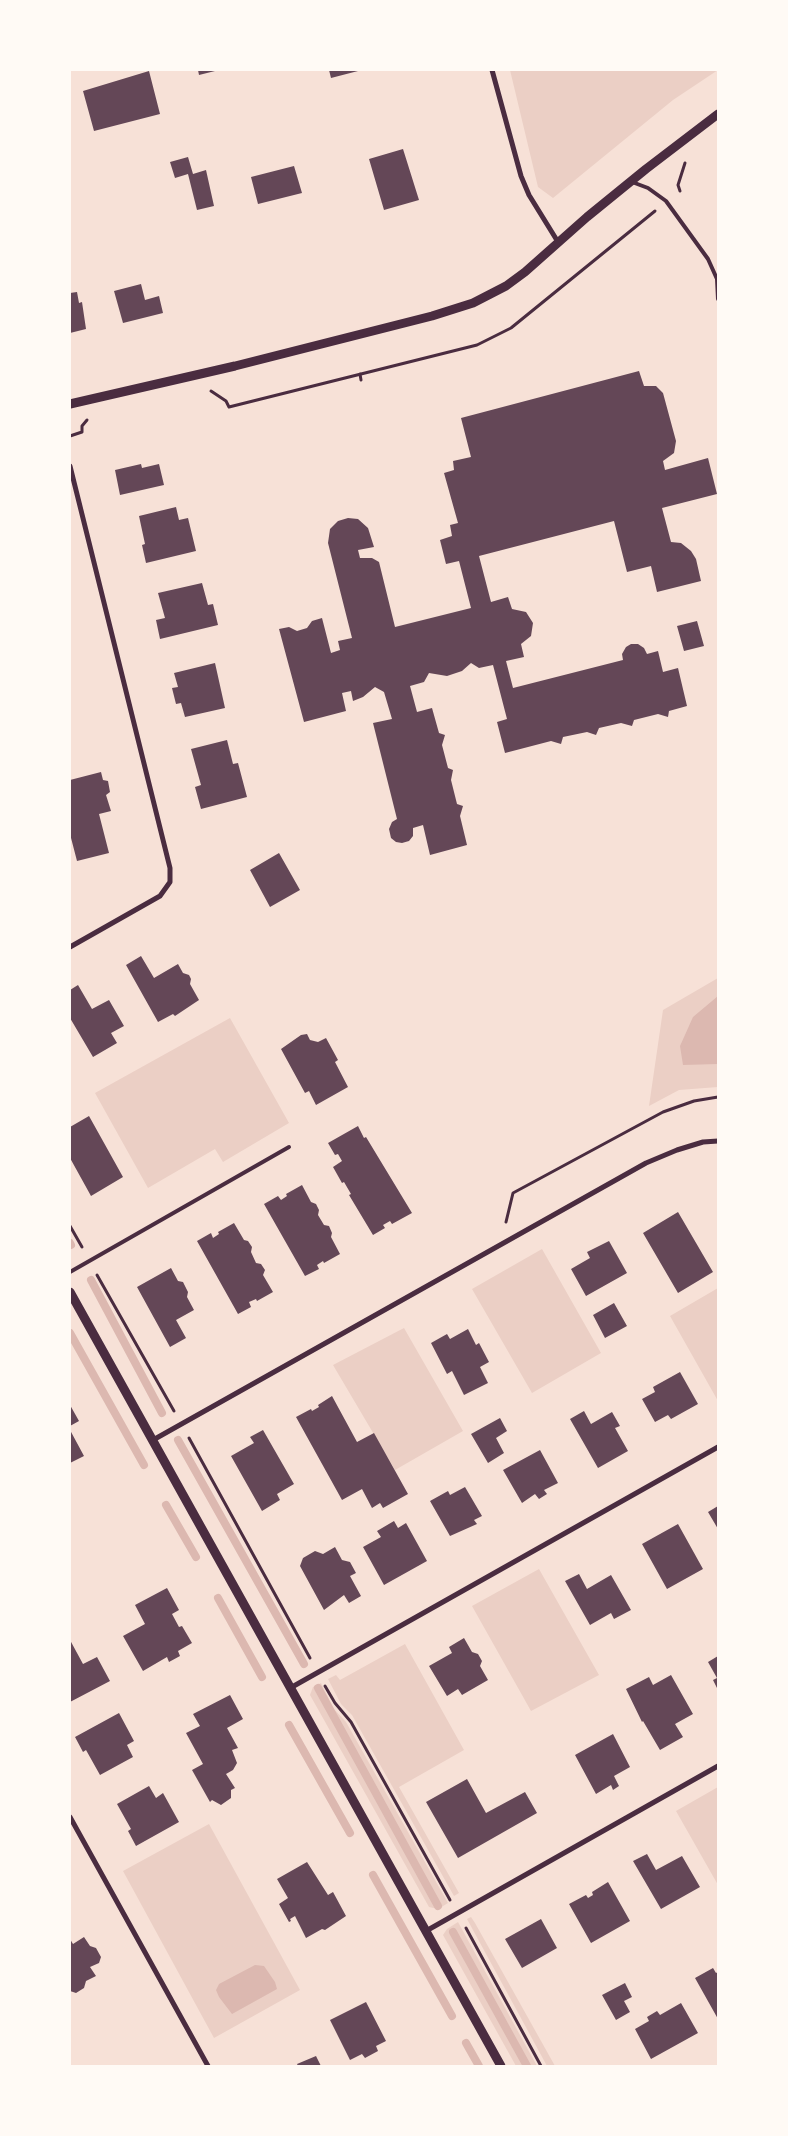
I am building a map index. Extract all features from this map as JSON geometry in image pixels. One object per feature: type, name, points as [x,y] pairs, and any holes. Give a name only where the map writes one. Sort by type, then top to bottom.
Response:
[{"type":"street","points":[[492,70],[521,176],[529,195],[558,242]]},
{"type":"street","points":[[70,404],[235,366],[454,310],[506,286],[525,272],[558,242],[676,144],[718,114]]},
{"type":"street","points":[[70,466],[170,868],[170,882],[160,896],[70,947]]},
{"type":"street","points":[[153,1440],[180,1423],[646,1163],[703,1142],[718,1141]]},
{"type":"street","points":[[70,1292],[292,1687],[501,2066]]},
{"type":"street","points":[[292,1687],[718,1447]]},
{"type":"street","points":[[426,1931],[718,1766]]},
{"type":"street","points":[[70,1817],[208,2066]]},
{"type":"lane","points":[[630,182],[648,188],[666,201],[708,259],[717,279],[718,299]]},
{"type":"lane","points":[[70,1272],[290,1147]]},
{"type":"path","points":[[360,374],[361,380]]},
{"type":"path","points":[[70,436],[82,432]]},
{"type":"path","points":[[506,1223],[513,1193],[663,1112],[694,1101],[718,1097]]},
{"type":"path","points":[[70,1226],[318,1673],[335,1703],[351,1722],[541,2066]]},
{"type":"path","points":[[172,1408],[181,1404]]},
{"type":"shaded area","points":[[510,70],[718,70],[673,100],[553,198],[538,187]]},
{"type":"shaded area","points":[[718,978],[718,1087],[679,1090],[649,1106],[663,1010]]},
{"type":"shaded area","points":[[718,996],[718,1064],[683,1065],[680,1046],[693,1017]]},
{"type":"shaded area","points":[[230,1018],[289,1123],[223,1162],[215,1149],[148,1188],[95,1093]]},
{"type":"shaded area","points":[[542,1249],[601,1353],[532,1393],[472,1289]]},
{"type":"shaded area","points":[[718,1288],[718,1401],[670,1316]]},
{"type":"shaded area","points":[[404,1328],[463,1431],[395,1470],[333,1365]]},
{"type":"shaded area","points":[[539,1569],[599,1675],[531,1711],[472,1606]]},
{"type":"shaded area","points":[[405,1644],[464,1750],[399,1787],[459,1893],[454,1896],[352,1715],[341,1704],[328,1679],[336,1675],[340,1680]]},
{"type":"shaded area","points":[[321,1683],[334,1709],[346,1722],[448,1903],[438,1909],[429,1907],[310,1695],[313,1687]]},
{"type":"shaded area","points":[[718,1787],[718,1885],[676,1811]]},
{"type":"shaded area","points":[[209,1824],[300,1990],[214,2038],[123,1871]]},
{"type":"shaded area","points":[[471,1917],[555,2066],[547,2066],[467,1919]]},
{"type":"shaded area","points":[[458,1922],[537,2066],[516,2066],[443,1935],[447,1929]]},
{"type":"shaded area","points":[[255,1965],[264,1966],[275,1982],[277,1989],[232,2014],[216,1990],[219,1984]]},
{"type":"building","points":[[198,70],[215,70],[215,71],[199,75]]},
{"type":"building","points":[[329,70],[358,70],[358,71],[331,78]]},
{"type":"building","points":[[149,71],[160,114],[94,131],[83,91]]},
{"type":"building","points":[[403,149],[419,200],[384,210],[369,159]]},
{"type":"building","points":[[188,157],[193,174],[206,170],[214,206],[197,210],[188,174],[175,178],[170,162]]},
{"type":"building","points":[[294,166],[302,193],[258,204],[251,177]]},
{"type":"building","points":[[141,284],[145,300],[159,296],[163,313],[123,323],[114,291]]},
{"type":"building","points":[[77,292],[79,303],[82,302],[86,329],[70,333],[70,293]]},
{"type":"building","points":[[639,371],[644,386],[656,386],[663,393],[676,441],[674,453],[663,461],[665,470],[708,458],[717,494],[662,508],[671,542],[681,543],[691,551],[696,559],[701,581],[657,592],[651,566],[627,572],[614,521],[479,556],[491,602],[508,597],[512,609],[526,612],[533,623],[531,636],[521,644],[524,657],[506,661],[513,688],[623,660],[622,654],[626,647],[631,644],[638,644],[644,648],[647,654],[658,651],[663,672],[678,668],[687,706],[669,711],[668,717],[658,714],[634,720],[632,726],[621,723],[599,728],[596,735],[587,732],[563,737],[561,744],[551,741],[505,753],[497,722],[507,719],[493,665],[479,668],[471,663],[462,671],[447,676],[429,673],[424,682],[410,686],[417,712],[432,708],[439,733],[445,735],[442,745],[448,768],[453,770],[451,780],[457,804],[463,806],[460,816],[467,845],[430,855],[423,825],[413,828],[413,836],[409,841],[396,842],[391,838],[389,829],[392,822],[397,819],[373,723],[392,719],[384,692],[375,687],[363,697],[353,701],[351,691],[342,693],[346,711],[304,722],[279,629],[289,627],[297,631],[307,628],[312,621],[322,618],[331,653],[340,650],[338,641],[352,638],[328,543],[330,529],[338,521],[348,518],[358,519],[368,528],[374,547],[358,550],[360,558],[372,558],[379,562],[395,627],[471,608],[459,561],[446,564],[440,540],[452,536],[450,525],[458,523],[444,473],[454,470],[453,461],[471,457],[461,418]]},
{"type":"building","points":[[141,464],[142,468],[159,464],[164,485],[120,495],[115,470]]},
{"type":"building","points":[[176,507],[179,520],[188,518],[196,551],[146,563],[142,545],[145,544],[139,516]]},
{"type":"building","points":[[202,583],[208,605],[213,604],[218,625],[160,639],[156,620],[165,618],[158,593]]},
{"type":"building","points":[[697,621],[704,646],[684,651],[677,626]]},
{"type":"building","points":[[215,663],[225,708],[185,717],[181,703],[176,704],[172,688],[178,687],[174,673]]},
{"type":"building","points":[[227,740],[233,764],[238,763],[247,797],[201,809],[195,787],[201,785],[191,749]]},
{"type":"building","points":[[101,772],[103,780],[108,781],[110,792],[106,795],[111,811],[99,814],[109,853],[77,861],[70,834],[70,780]]},
{"type":"building","points":[[279,853],[300,890],[270,907],[250,870]]},
{"type":"building","points":[[141,956],[154,978],[178,964],[183,973],[189,975],[191,979],[190,984],[199,1000],[175,1016],[173,1014],[158,1022],[126,965]]},
{"type":"building","points":[[78,985],[92,1009],[109,1000],[124,1026],[111,1033],[117,1043],[93,1057],[70,1018],[70,990]]},
{"type":"building","points":[[307,1034],[310,1040],[318,1042],[326,1038],[338,1060],[335,1062],[348,1087],[316,1105],[309,1091],[305,1093],[281,1049],[301,1035]]},
{"type":"building","points":[[89,1116],[123,1177],[91,1196],[70,1158],[70,1127]]},
{"type":"building","points":[[358,1126],[412,1213],[392,1224],[390,1221],[383,1225],[385,1228],[373,1235],[349,1195],[351,1194],[344,1182],[342,1183],[333,1167],[342,1161],[338,1154],[335,1155],[328,1143]]},
{"type":"building","points":[[302,1185],[311,1202],[316,1204],[319,1210],[318,1215],[324,1225],[329,1226],[332,1233],[331,1237],[340,1254],[324,1263],[323,1261],[317,1265],[319,1269],[305,1276],[264,1204],[278,1196],[281,1200],[287,1196],[286,1194]]},
{"type":"building","points":[[678,1212],[713,1272],[678,1293],[643,1233]]},
{"type":"building","points":[[234,1223],[244,1240],[248,1241],[252,1247],[251,1252],[256,1263],[261,1264],[265,1270],[263,1275],[273,1292],[257,1301],[256,1299],[249,1302],[251,1307],[238,1314],[197,1241],[211,1233],[213,1238],[219,1234],[218,1232]]},
{"type":"building","points":[[609,1241],[627,1273],[586,1296],[571,1269],[590,1258],[587,1252]]},
{"type":"building","points":[[171,1268],[178,1281],[183,1282],[188,1292],[187,1297],[194,1310],[176,1320],[186,1338],[170,1347],[137,1287]]},
{"type":"building","points":[[614,1303],[627,1326],[605,1338],[593,1315]]},
{"type":"building","points":[[468,1329],[476,1345],[479,1343],[489,1362],[480,1367],[488,1383],[464,1395],[452,1371],[447,1374],[431,1343],[447,1334],[450,1339]]},
{"type":"building","points":[[680,1372],[698,1404],[671,1419],[668,1415],[655,1422],[642,1399],[655,1392],[653,1387]]},
{"type":"building","points":[[332,1396],[357,1442],[374,1433],[408,1494],[383,1508],[380,1503],[372,1508],[362,1489],[342,1500],[296,1417],[319,1407],[318,1405]]},
{"type":"building","points":[[70,1405],[79,1421],[70,1426]]},
{"type":"building","points":[[584,1411],[591,1424],[612,1412],[620,1426],[615,1428],[628,1451],[598,1468],[570,1419]]},
{"type":"building","points":[[500,1418],[507,1431],[496,1438],[504,1453],[488,1463],[471,1434]]},
{"type":"building","points":[[70,1430],[84,1456],[70,1463]]},
{"type":"building","points":[[263,1430],[294,1484],[277,1494],[280,1500],[262,1511],[231,1456],[254,1443],[250,1437]]},
{"type":"building","points":[[540,1450],[558,1483],[544,1490],[547,1494],[539,1499],[535,1494],[522,1503],[503,1470]]},
{"type":"building","points":[[465,1487],[482,1516],[474,1520],[477,1524],[450,1536],[430,1501],[448,1491],[450,1495]]},
{"type":"building","points":[[718,1506],[718,1529],[708,1512]]},
{"type":"building","points":[[394,1521],[398,1528],[406,1523],[427,1561],[384,1585],[363,1547],[381,1537],[377,1531]]},
{"type":"building","points":[[678,1524],[703,1569],[667,1589],[642,1544]]},
{"type":"building","points":[[335,1547],[342,1560],[350,1562],[356,1573],[350,1576],[361,1596],[349,1603],[344,1595],[324,1610],[300,1566],[303,1558],[315,1551],[323,1554]]},
{"type":"building","points":[[579,1574],[587,1589],[611,1575],[631,1610],[614,1619],[611,1613],[590,1625],[565,1581]]},
{"type":"building","points":[[167,1588],[179,1610],[172,1614],[179,1627],[182,1626],[192,1643],[178,1651],[180,1656],[169,1662],[167,1657],[143,1671],[123,1636],[145,1624],[135,1605]]},
{"type":"building","points":[[464,1638],[472,1652],[478,1654],[482,1661],[480,1666],[488,1680],[462,1695],[458,1689],[447,1696],[429,1666],[452,1653],[449,1647]]},
{"type":"building","points":[[70,1640],[83,1664],[97,1657],[110,1681],[70,1702]]},
{"type":"building","points":[[718,1656],[718,1690],[713,1680],[717,1678],[708,1662]]},
{"type":"building","points":[[671,1675],[693,1714],[675,1724],[683,1737],[660,1750],[642,1722],[626,1689],[649,1677],[653,1685]]},
{"type":"building","points":[[230,1695],[243,1719],[227,1728],[238,1748],[232,1750],[237,1763],[233,1770],[226,1774],[235,1788],[231,1790],[231,1798],[221,1805],[212,1800],[210,1802],[192,1770],[203,1764],[186,1733],[200,1726],[193,1714]]},
{"type":"building","points":[[119,1713],[134,1741],[127,1745],[133,1757],[100,1775],[86,1750],[83,1752],[75,1737]]},
{"type":"building","points":[[613,1734],[630,1767],[614,1776],[619,1786],[613,1790],[611,1785],[596,1794],[575,1755]]},
{"type":"building","points":[[467,1779],[486,1813],[525,1792],[537,1813],[458,1858],[426,1802]]},
{"type":"building","points":[[149,1786],[156,1798],[163,1793],[179,1822],[136,1846],[128,1831],[131,1829],[117,1804]]},
{"type":"building","points":[[647,1854],[656,1870],[682,1856],[700,1887],[661,1909],[633,1861]]},
{"type":"building","points":[[307,1862],[328,1895],[333,1892],[346,1916],[325,1930],[322,1929],[306,1938],[295,1916],[289,1922],[279,1904],[288,1898],[277,1879]]},
{"type":"building","points":[[608,1882],[630,1921],[591,1943],[569,1904],[586,1895],[588,1898],[593,1895],[592,1892]]},
{"type":"building","points":[[541,1919],[557,1948],[522,1968],[505,1939]]},
{"type":"building","points":[[84,1937],[90,1946],[96,1948],[101,1957],[99,1963],[90,1967],[96,1976],[86,1981],[84,1988],[76,1993],[70,1991],[70,1939],[73,1944]]},
{"type":"building","points":[[713,1968],[716,1973],[718,1972],[718,2019],[695,1978]]},
{"type":"building","points":[[625,1983],[632,1997],[624,2001],[630,2012],[616,2020],[602,1995]]},
{"type":"building","points":[[366,2002],[386,2041],[376,2046],[378,2051],[365,2058],[362,2054],[350,2060],[330,2020]]},
{"type":"building","points":[[681,2003],[698,2033],[651,2059],[635,2029],[649,2021],[647,2017],[657,2011],[660,2015]]},
{"type":"building","points":[[316,2056],[321,2066],[298,2066],[297,2064]]},
{"type":"waterway","points":[[91,1280],[162,1413]]},
{"type":"waterway","points":[[70,1333],[144,1465]]},
{"type":"waterway","points":[[178,1440],[304,1664]]},
{"type":"waterway","points":[[166,1505],[196,1557]]},
{"type":"waterway","points":[[218,1598],[262,1677]]},
{"type":"waterway","points":[[318,1688],[438,1906]]},
{"type":"waterway","points":[[289,1725],[350,1833]]},
{"type":"waterway","points":[[373,1875],[452,2016]]},
{"type":"waterway","points":[[453,1932],[527,2066]]},
{"type":"waterway","points":[[466,2043],[479,2066]]}]
